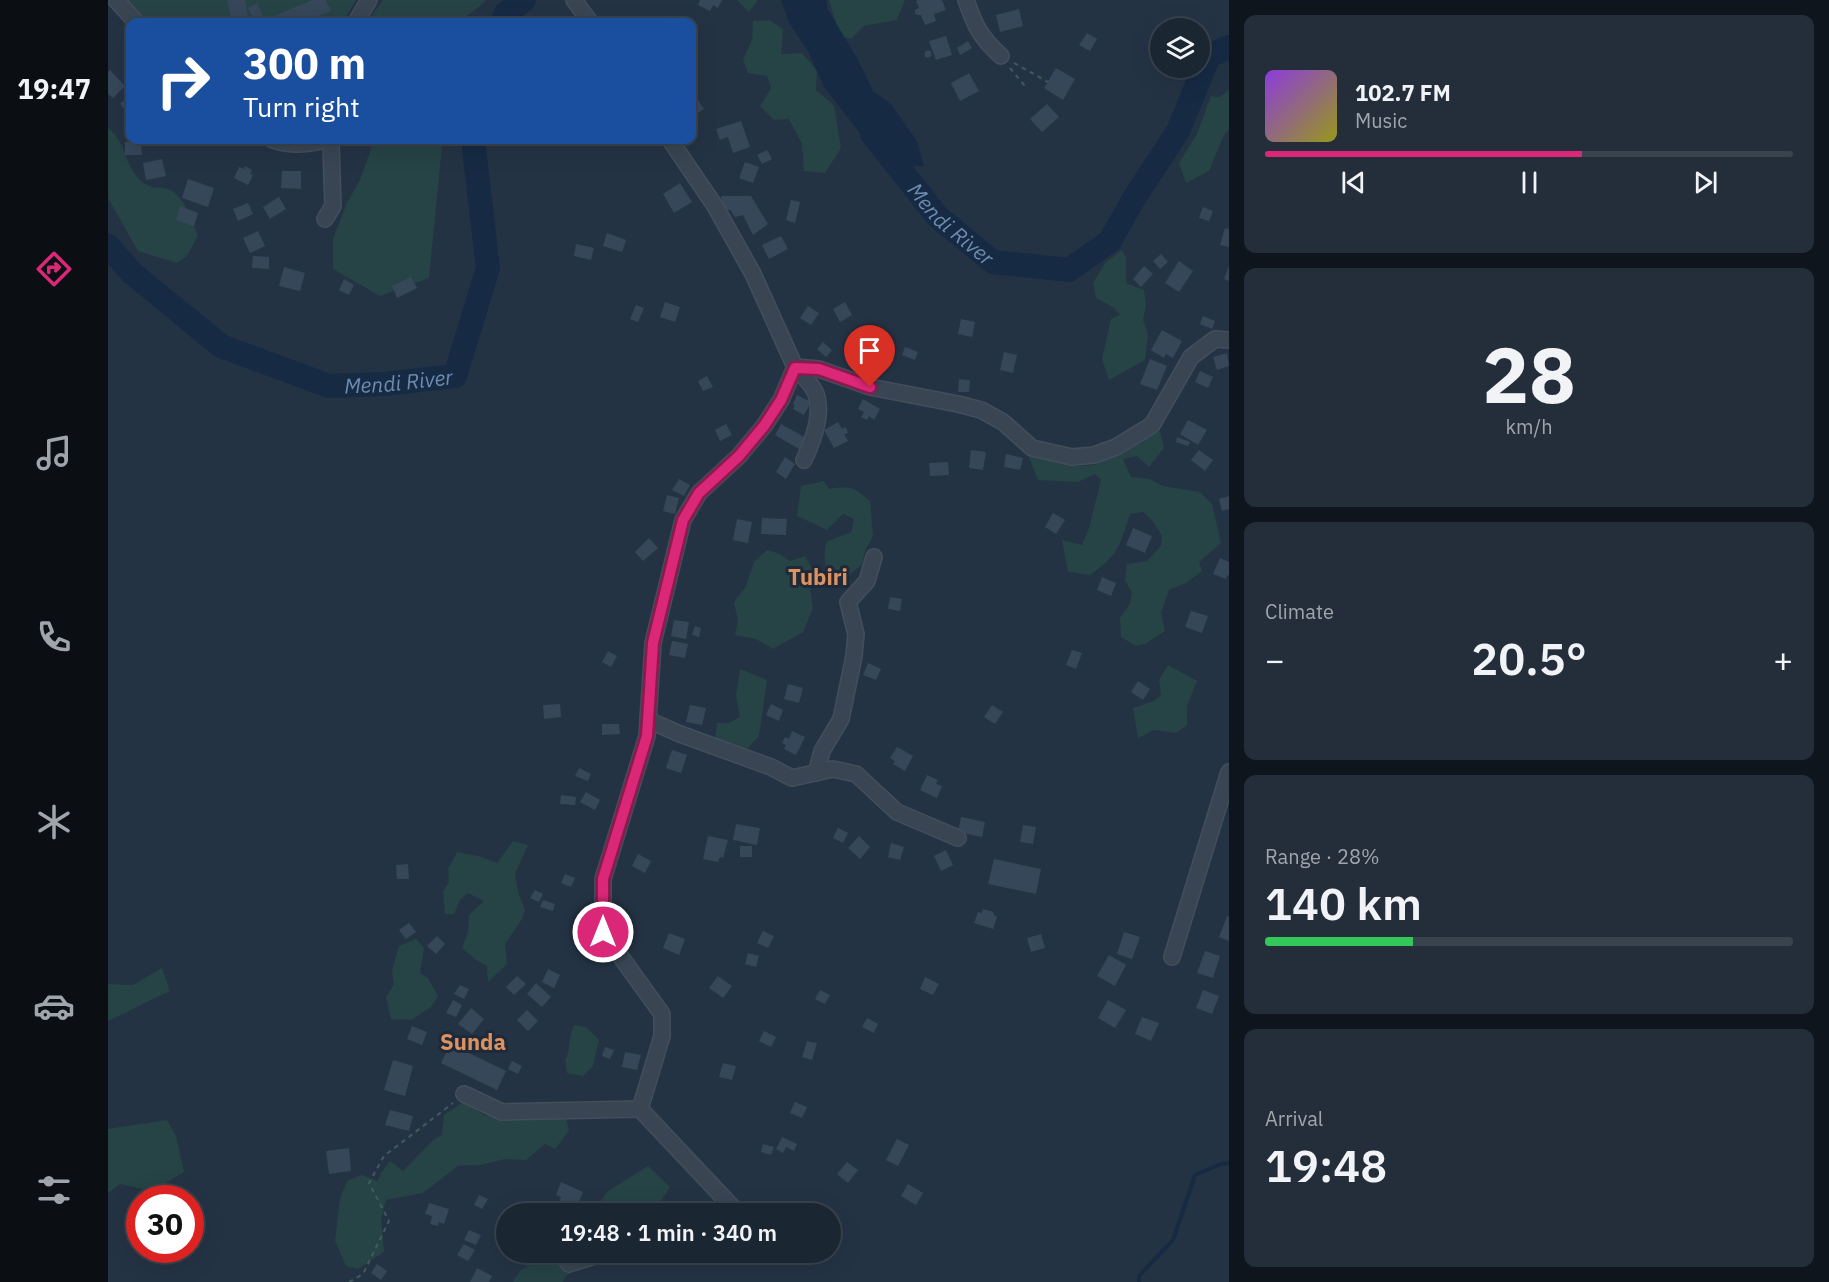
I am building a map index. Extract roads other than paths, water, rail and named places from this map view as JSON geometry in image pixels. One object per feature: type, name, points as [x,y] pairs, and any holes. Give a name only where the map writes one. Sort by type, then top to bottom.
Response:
[{"type":"street","points":[[116,0],[132,18]]},
{"type":"street","points":[[358,18],[369,0]]},
{"type":"street","points":[[574,0],[587,18]]},
{"type":"street","points":[[966,0],[972,19],[982,38],[1001,56]]},
{"type":"street","points":[[325,219],[333,206],[329,144]]},
{"type":"street","points":[[673,144],[715,206],[753,274],[795,368],[817,395],[814,437],[804,460]]},
{"type":"street","points":[[795,368],[819,369],[870,387],[981,410],[1003,422],[1032,448],[1072,457],[1094,455],[1116,447],[1152,425],[1191,357],[1215,339],[1229,340]]},
{"type":"street","points":[[640,1109],[662,1036],[662,1014],[603,932],[603,879],[647,736],[653,643],[683,520],[699,493],[739,456],[764,426],[781,400],[795,368]]},
{"type":"street","points":[[816,773],[822,751],[840,719],[854,656],[856,634],[848,602],[867,581],[874,557]]},
{"type":"street","points":[[648,720],[771,767],[792,778],[833,770],[856,774],[897,812],[958,838]]},
{"type":"street","points":[[1172,957],[1229,772]]},
{"type":"street","points":[[464,1094],[502,1112],[640,1109],[728,1203]]},
{"type":"water","points":[[781,0],[827,0],[827,8],[857,58],[873,91],[891,104],[917,141],[924,166],[909,166],[873,150],[824,87],[809,53],[789,23]]},
{"type":"waterway","name":"Mendi River","points":[[504,18],[506,13],[524,0]]},
{"type":"waterway","name":"Mendi River","points":[[872,134],[938,217],[993,262],[1069,270],[1110,241],[1133,200],[1178,131],[1209,56],[1229,47]]},
{"type":"waterway","name":"Mendi River","points":[[108,246],[132,273],[221,346],[329,386],[384,384],[455,376],[488,268],[473,144]]},
{"type":"waterway","points":[[1139,1282],[1139,1276],[1173,1240],[1195,1175],[1229,1163]]},
{"type":"district","name":"Tubiri","points":[[818,576]]},
{"type":"district","name":"Sunda","points":[[473,1041]]}]
